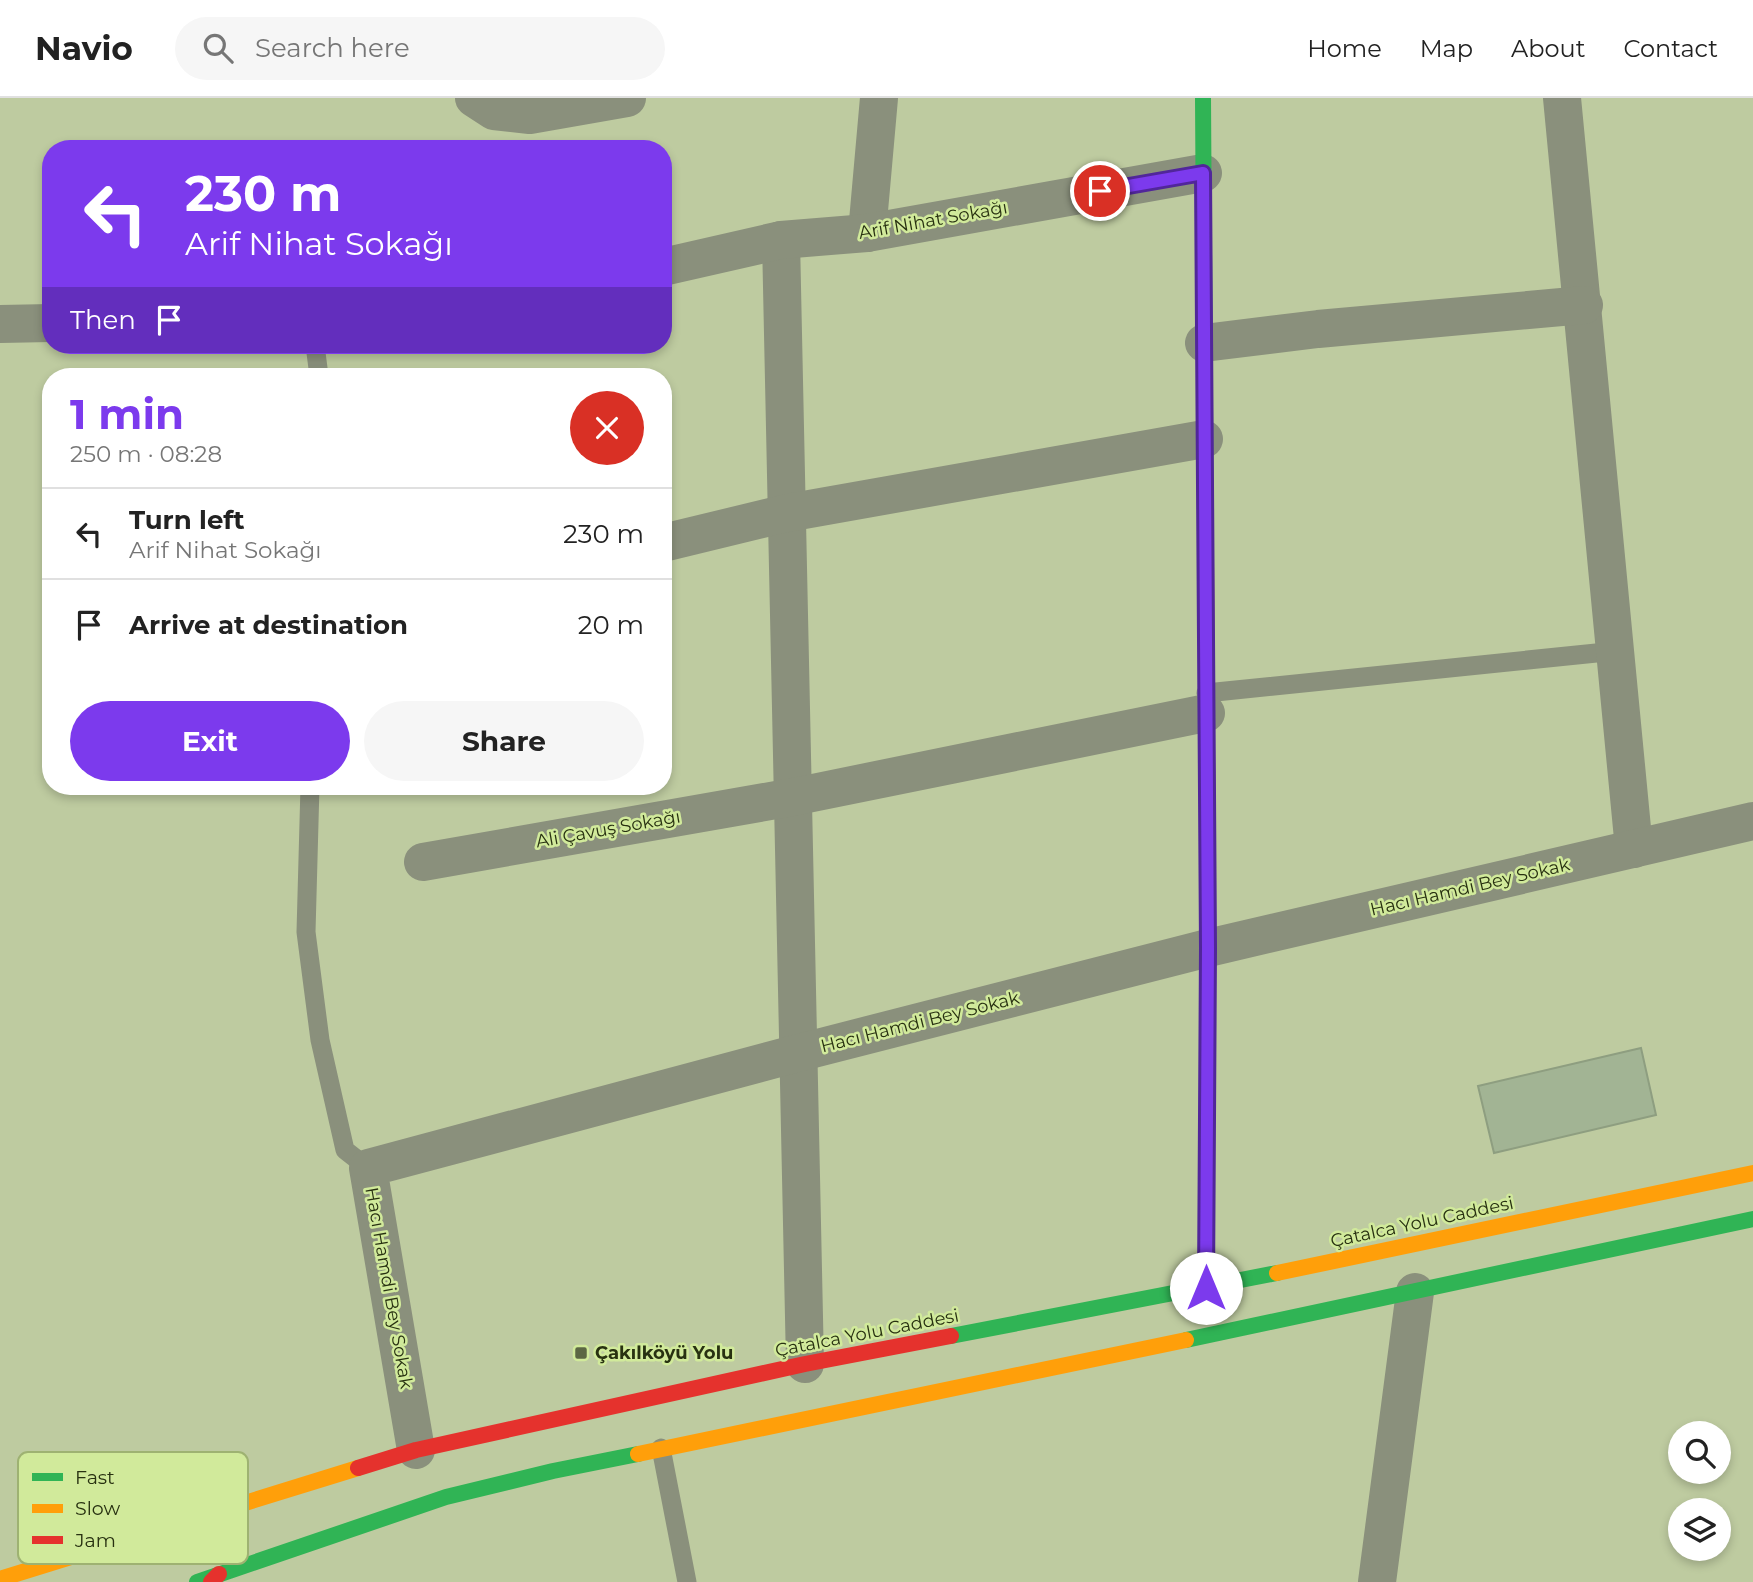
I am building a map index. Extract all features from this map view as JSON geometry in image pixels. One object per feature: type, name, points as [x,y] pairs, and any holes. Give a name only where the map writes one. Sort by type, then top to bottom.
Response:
[{"type":"main road","points":[[1203,98],[1208,948],[1206,1288]]},
{"type":"main road","name":"Çatalca Yolu Caddesi","points":[[248,1502],[416,1450],[805,1364],[1206,1288],[1753,1173]]},
{"type":"main road","points":[[197,1582],[446,1497],[554,1471],[1753,1219]]},
{"type":"main road","points":[[0,1562],[18,1561]]},
{"type":"main road","name":"Çatalca Yolu Caddesi","points":[[0,1579],[22,1576],[50,1564]]},
{"type":"street","points":[[474,98],[494,111],[530,115],[627,98]]},
{"type":"street","points":[[867,233],[879,98]]},
{"type":"street","points":[[1562,98],[1584,305],[1634,849]]},
{"type":"street","name":"Arif Nihat Sokağı","points":[[672,265],[781,240],[867,233],[1203,173]]},
{"type":"street","points":[[781,240],[805,1364]]},
{"type":"street","points":[[1204,343],[1318,329],[1584,305]]},
{"type":"street","points":[[0,324],[42,323]]},
{"type":"street","points":[[672,541],[787,513],[1204,439]]},
{"type":"street","name":"Ali Çavuş Sokağı","points":[[424,862],[793,797],[1206,703]]},
{"type":"street","name":"Hacı Hamdi Bey Sokak","points":[[416,1450],[368,1168],[798,1053],[1208,948],[1753,821]]},
{"type":"street","points":[[1377,1582],[1415,1292]]},
{"type":"lane","points":[[1206,703],[1616,651]]},
{"type":"lane","points":[[310,795],[306,932],[320,1040],[345,1150],[368,1168]]},
{"type":"lane","points":[[661,1448],[687,1582]]},
{"type":"building","points":[[1641,1048],[1656,1115],[1494,1153],[1478,1086]]},
{"type":"traffic: fast","points":[[1203,98],[1206,562]]},
{"type":"traffic: fast","points":[[1206,1288],[1208,934]]},
{"type":"traffic: fast","points":[[1186,1340],[1753,1219]]},
{"type":"traffic: fast","points":[[951,1336],[1277,1273]]},
{"type":"traffic: fast","points":[[197,1582],[446,1497],[638,1454]]},
{"type":"traffic: slow","points":[[1277,1273],[1753,1173]]},
{"type":"traffic: slow","points":[[638,1454],[1186,1340]]},
{"type":"traffic: slow","points":[[248,1502],[358,1468]]},
{"type":"traffic: slow","points":[[0,1579],[48,1564]]},
{"type":"traffic: jam","points":[[1206,562],[1208,934]]},
{"type":"traffic: jam","points":[[358,1468],[416,1450],[805,1364],[951,1336]]},
{"type":"traffic: jam","points":[[211,1582],[219,1574]]},
{"type":"place","name":"Çakılköyü Yolu","points":[[581,1353]]},
{"type":"route","points":[[1100,191],[1203,173],[1208,948],[1206,1288]]}]
